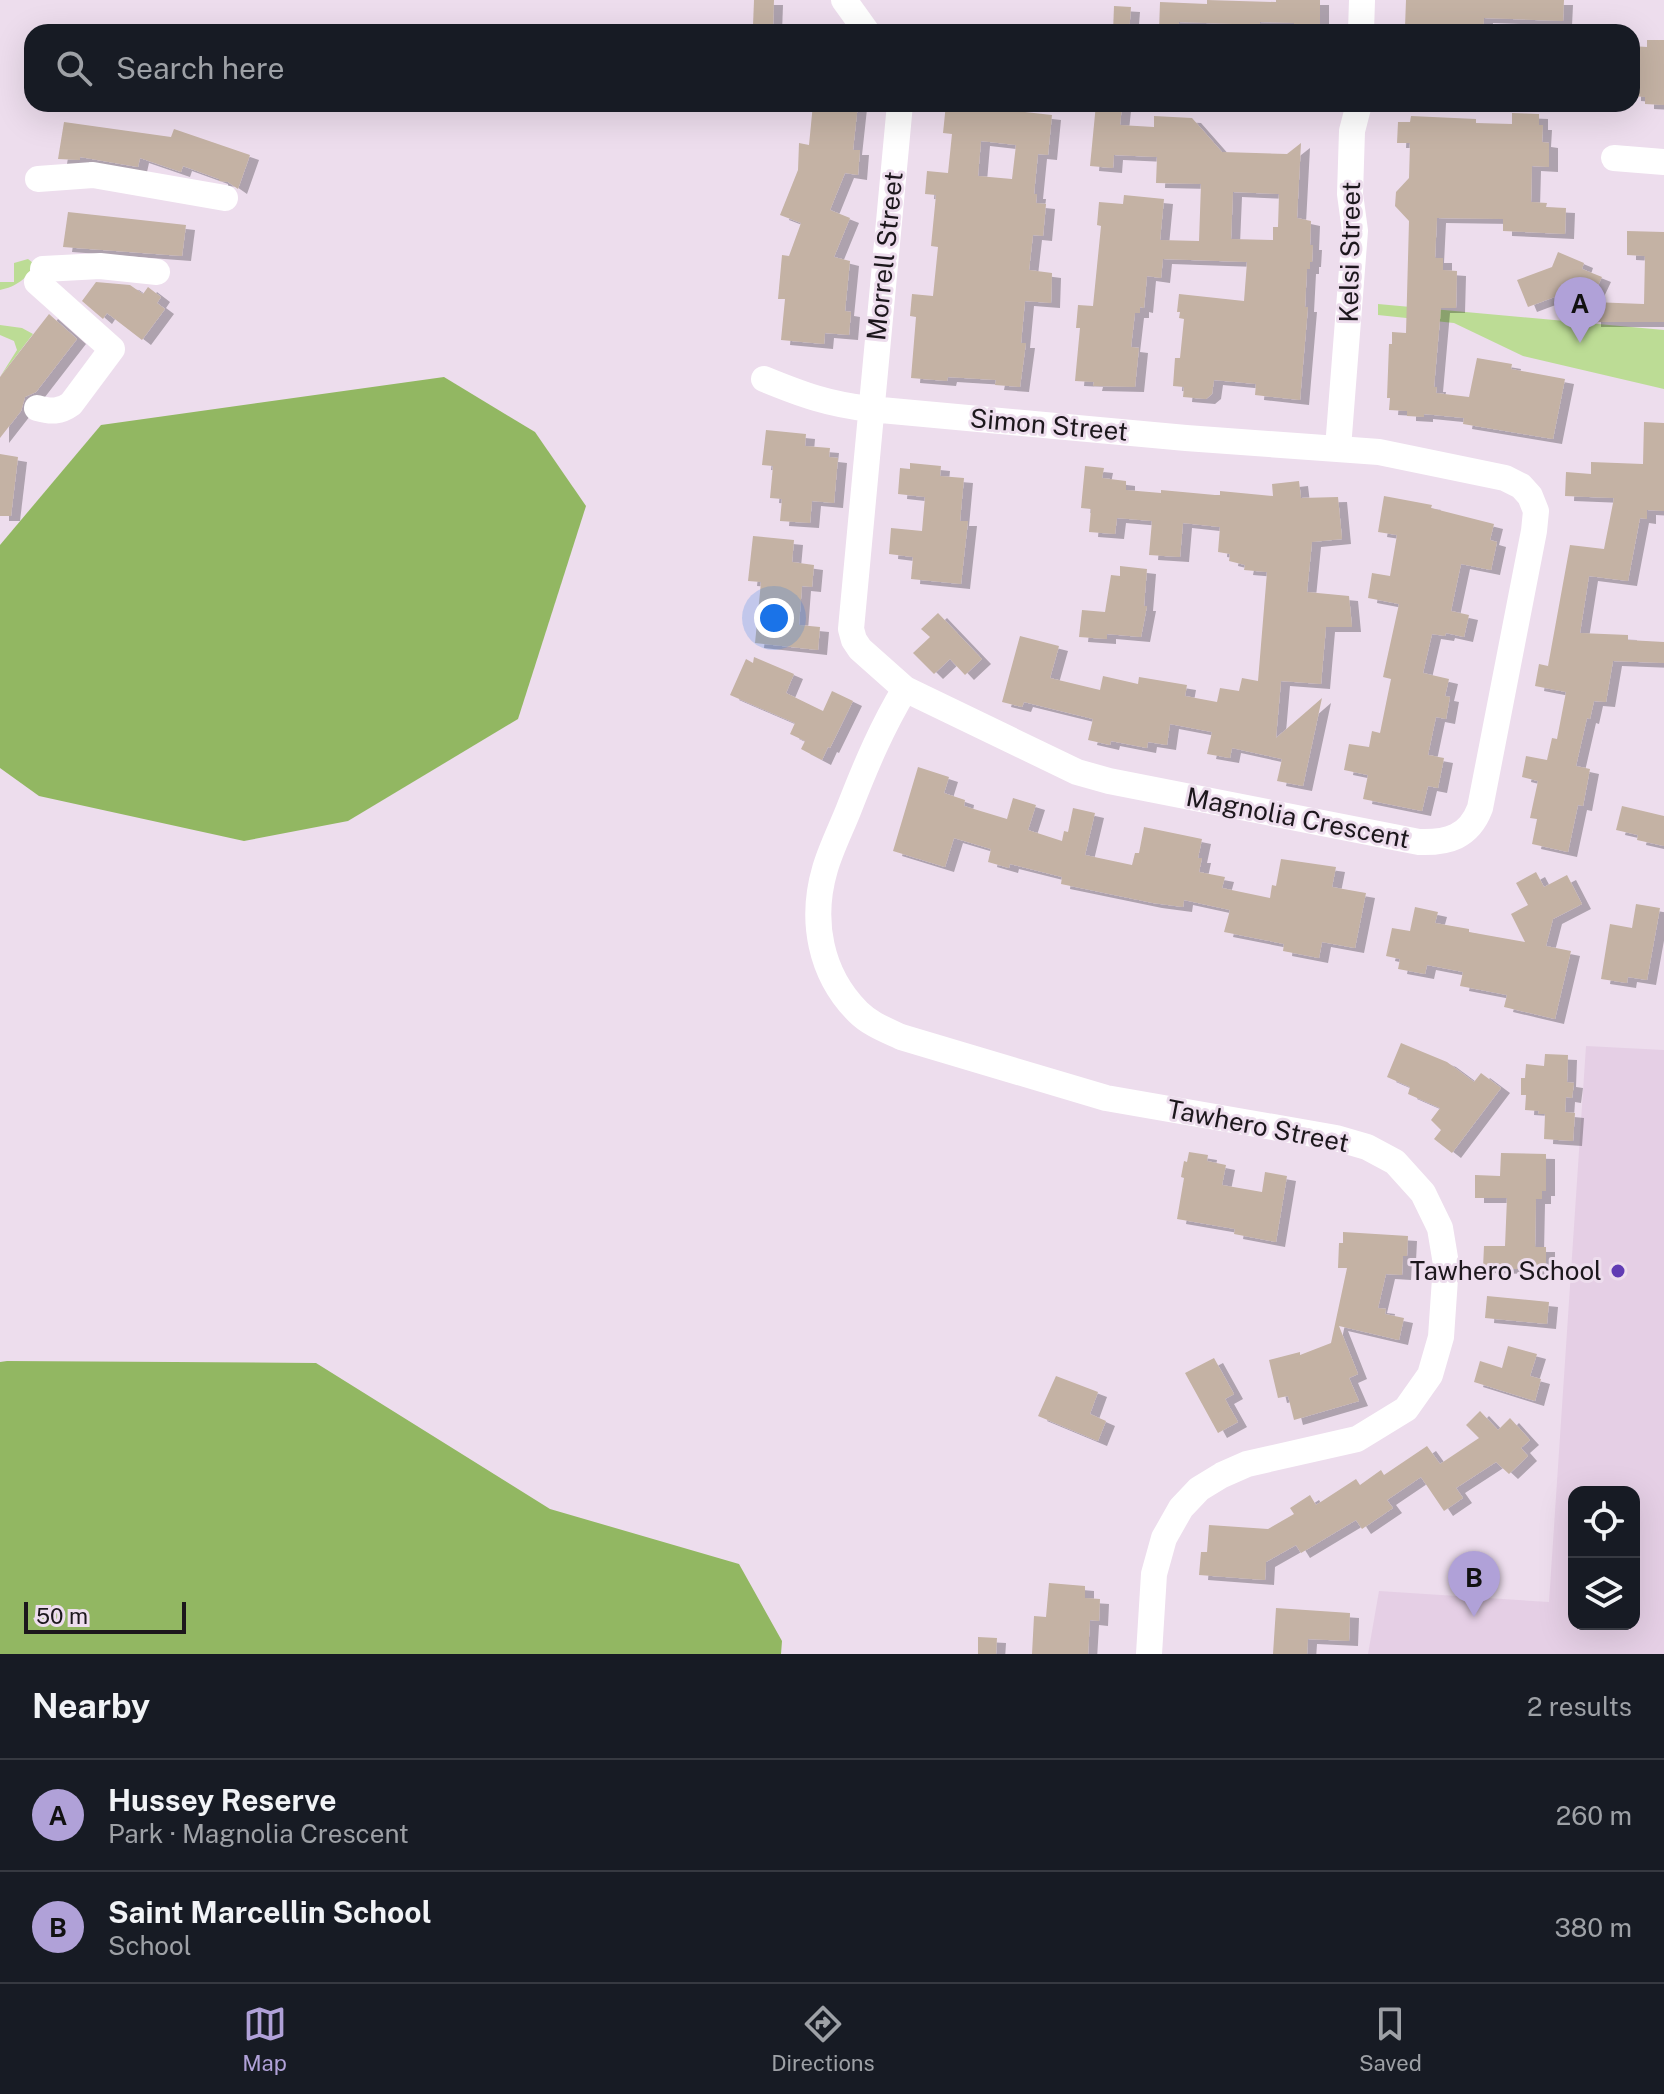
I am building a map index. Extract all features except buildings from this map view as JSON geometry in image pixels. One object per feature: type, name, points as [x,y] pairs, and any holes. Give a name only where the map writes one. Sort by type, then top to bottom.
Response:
[{"type":"street","points":[[844,0],[861,24]]},
{"type":"street","points":[[1361,24],[1362,0]]},
{"type":"street","name":"Morrell Street","points":[[870,409],[899,112]]},
{"type":"street","name":"Kelsi Street","points":[[1338,448],[1355,231],[1350,194],[1352,131],[1357,112]]},
{"type":"street","points":[[1614,158],[1664,162]]},
{"type":"street","points":[[38,179],[93,175],[225,198]]},
{"type":"street","points":[[37,408],[55,411],[71,404],[112,349],[40,275],[100,266],[157,272]]},
{"type":"street","name":"Simon Street","points":[[764,379],[829,404],[870,409],[1186,438],[1338,448]]},
{"type":"street","name":"Magnolia Crescent","points":[[870,409],[851,629],[860,649],[905,689],[1077,772],[1109,781],[1419,842],[1436,843],[1453,839],[1465,833],[1480,808],[1536,511],[1530,496],[1521,486],[1505,478],[1379,452],[1338,448]]},
{"type":"street","name":"Tawhero Street","points":[[905,689],[876,739],[825,869],[818,901],[817,929],[823,955],[838,985],[858,1012],[878,1027],[901,1037],[1106,1098],[1336,1138],[1367,1147],[1395,1162],[1423,1193],[1440,1228],[1446,1264],[1441,1337],[1430,1375],[1406,1409],[1357,1439],[1247,1464],[1199,1489],[1181,1508],[1164,1538],[1154,1574],[1149,1654]]},
{"type":"shaded area","name":"Tawhero School","points":[[1586,1046],[1664,1050],[1664,1654],[1368,1654],[1379,1591],[1549,1602]]},
{"type":"green space","points":[[28,259],[33,263],[25,277],[11,287],[0,290],[0,282],[14,282],[14,263]]},
{"type":"green space","points":[[1378,304],[1664,330],[1664,389],[1523,356],[1454,323],[1378,315]]},
{"type":"green space","points":[[0,325],[22,328],[33,334],[0,377],[17,350],[14,341],[0,335]]},
{"type":"green space","points":[[444,377],[535,432],[586,506],[518,719],[348,821],[244,841],[39,796],[0,768],[0,545],[101,425]]},
{"type":"green space","points":[[0,1362],[316,1363],[550,1509],[739,1564],[782,1641],[781,1654],[0,1654]]},
{"type":"place","name":"Hussey Reserve","points":[[1580,343]]},
{"type":"place","name":"Tawhero School","points":[[1618,1271]]},
{"type":"place","name":"Saint Marcellin School","points":[[1474,1617]]}]
